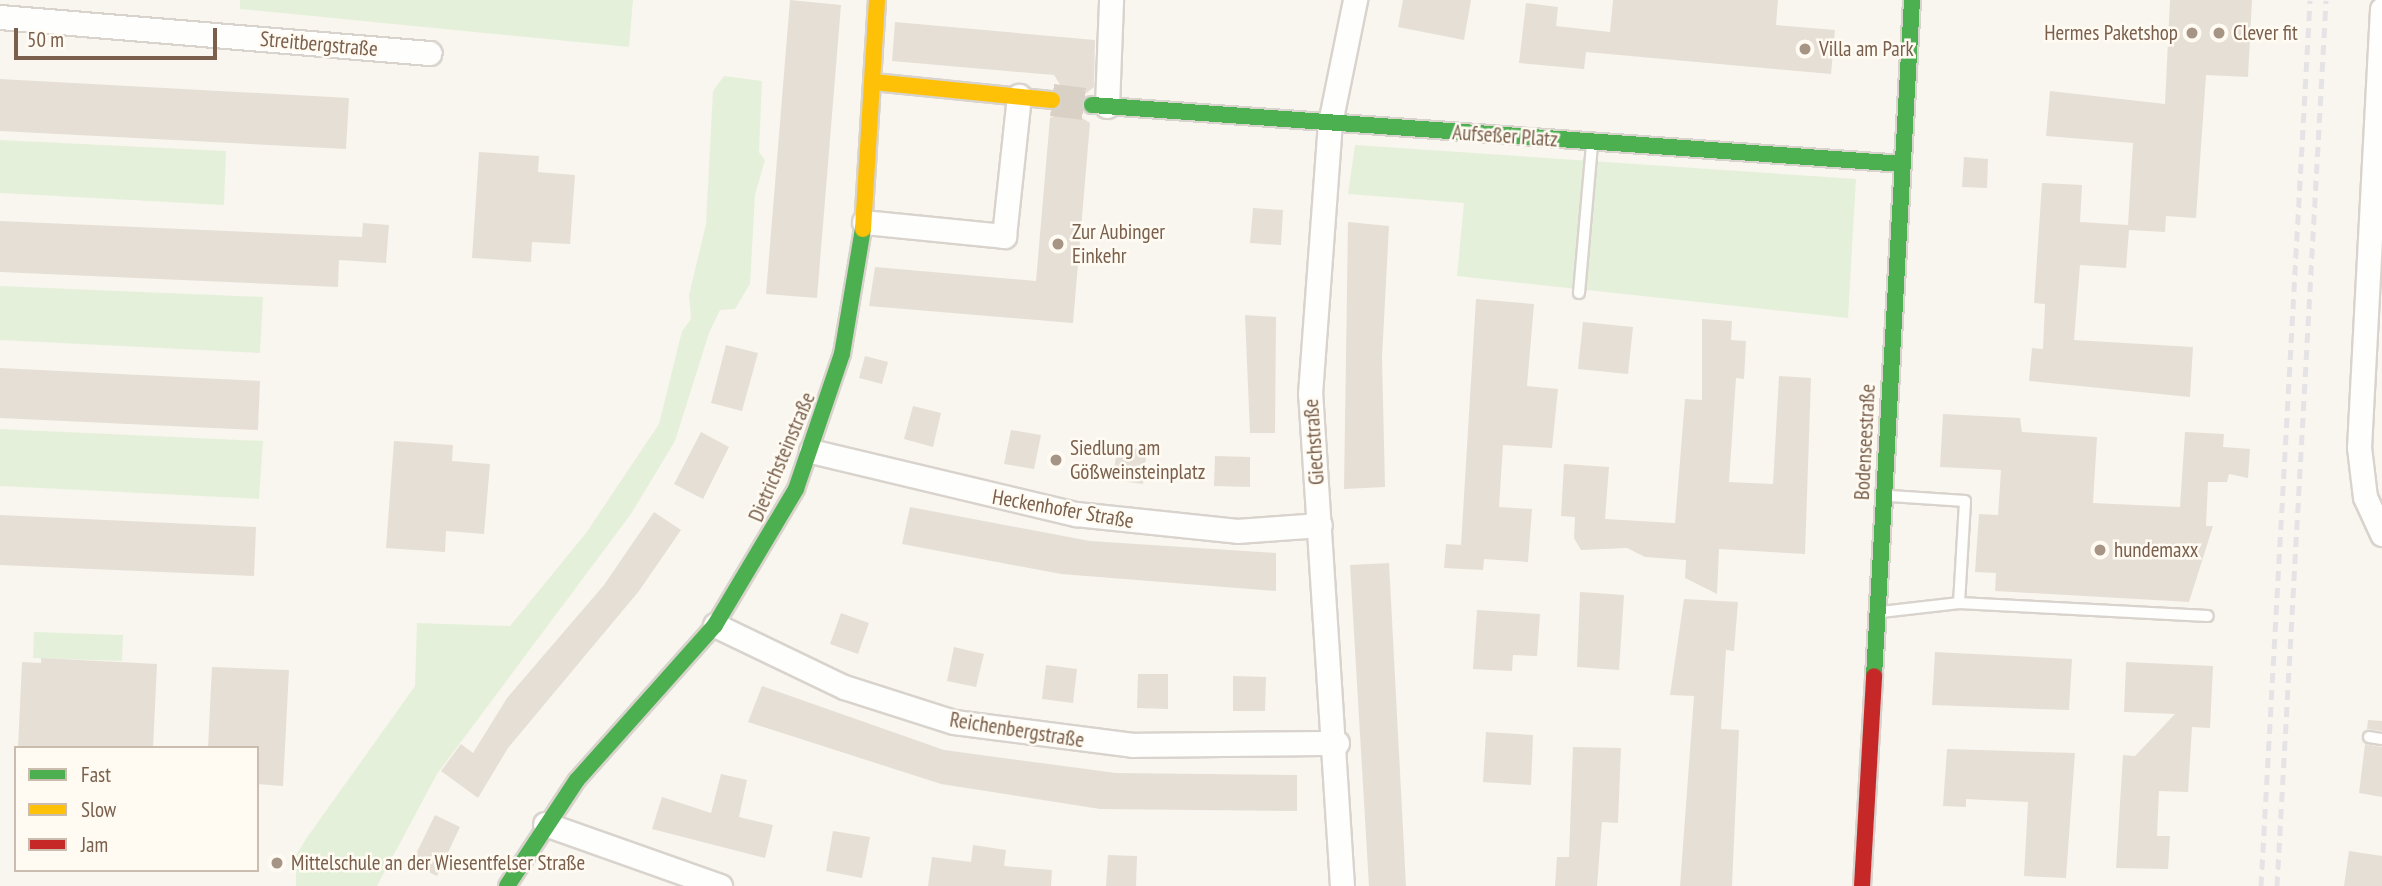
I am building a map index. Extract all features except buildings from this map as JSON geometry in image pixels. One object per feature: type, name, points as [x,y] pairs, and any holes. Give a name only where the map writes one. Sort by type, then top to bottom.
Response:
[{"type":"street","name":"Dietrichsteinstraße","points":[[507,886],[545,824],[715,625],[774,534],[811,451],[842,354],[864,222],[877,0]]},
{"type":"street","name":"Giechstraße","points":[[1342,886],[1337,743],[1310,394],[1330,123],[1354,0]]},
{"type":"street","name":"Bodenseestraße","points":[[1862,886],[1912,0]]},
{"type":"street","name":"Aufseßer Platz","points":[[1112,10],[1100,106],[1903,163]]},
{"type":"street","name":"Streitbergstraße","points":[[0,17],[429,53]]},
{"type":"street","points":[[2382,18],[2375,334],[2359,447],[2365,497],[2382,534]]},
{"type":"street","points":[[874,82],[1052,100]]},
{"type":"street","points":[[864,222],[1004,236],[1019,96]]},
{"type":"street","name":"Heckenhofer Straße","points":[[811,451],[1076,514],[1237,531],[1320,525]]},
{"type":"street","name":"Reichenbergstraße","points":[[715,625],[844,687],[954,722],[1133,745],[1337,743]]},
{"type":"street","points":[[545,824],[720,886]]},
{"type":"lane","points":[[1579,293],[1592,142]]},
{"type":"lane","points":[[1883,496],[1965,501],[1959,603]]},
{"type":"lane","points":[[1878,612],[1959,603],[2208,616]]},
{"type":"lane","points":[[2369,737],[2382,739]]},
{"type":"green space","points":[[240,0],[633,0],[629,47],[240,9]]},
{"type":"green space","points":[[724,76],[762,81],[759,152],[765,160],[755,195],[750,284],[735,309],[720,310],[709,333],[675,441],[631,514],[437,774],[377,886],[296,886],[296,855],[415,686],[417,623],[510,626],[586,533],[659,424],[682,331],[691,319],[689,295],[706,224],[713,91]]},
{"type":"green space","points":[[0,140],[226,151],[224,205],[0,193]]},
{"type":"green space","points":[[1355,145],[1856,179],[1848,318],[1457,276],[1464,203],[1348,194]]},
{"type":"green space","points":[[0,286],[263,297],[260,353],[0,340]]},
{"type":"green space","points":[[0,429],[263,441],[259,499],[0,486]]},
{"type":"green space","points":[[34,632],[123,635],[122,661],[33,658]]},
{"type":"tunnel","points":[[1052,100],[1092,105]]},
{"type":"railway","points":[[2261,886],[2310,0]]},
{"type":"railway","points":[[2277,886],[2326,0]]},
{"type":"traffic: fast","points":[[1874,676],[1912,0]]},
{"type":"traffic: fast","points":[[1092,105],[1903,164]]},
{"type":"traffic: fast","points":[[507,886],[577,780],[715,625],[796,489],[842,354],[863,229]]},
{"type":"traffic: slow","points":[[863,229],[877,0]]},
{"type":"traffic: slow","points":[[874,82],[1052,100]]},
{"type":"traffic: jam","points":[[1862,886],[1874,676]]},
{"type":"place","name":"Hermes Paketshop","points":[[2192,33]]},
{"type":"place","name":"Clever fit","points":[[2219,33]]},
{"type":"place","name":"Villa am Park","points":[[1805,49]]},
{"type":"place","name":"Zur Aubinger Einkehr","points":[[1058,244]]},
{"type":"place","name":"Siedlung am Gößweinsteinplatz","points":[[1056,460]]},
{"type":"place","name":"hundemaxx","points":[[2100,550]]},
{"type":"place","name":"Mittelschule an der Wiesentfelser Straße","points":[[277,863]]}]
